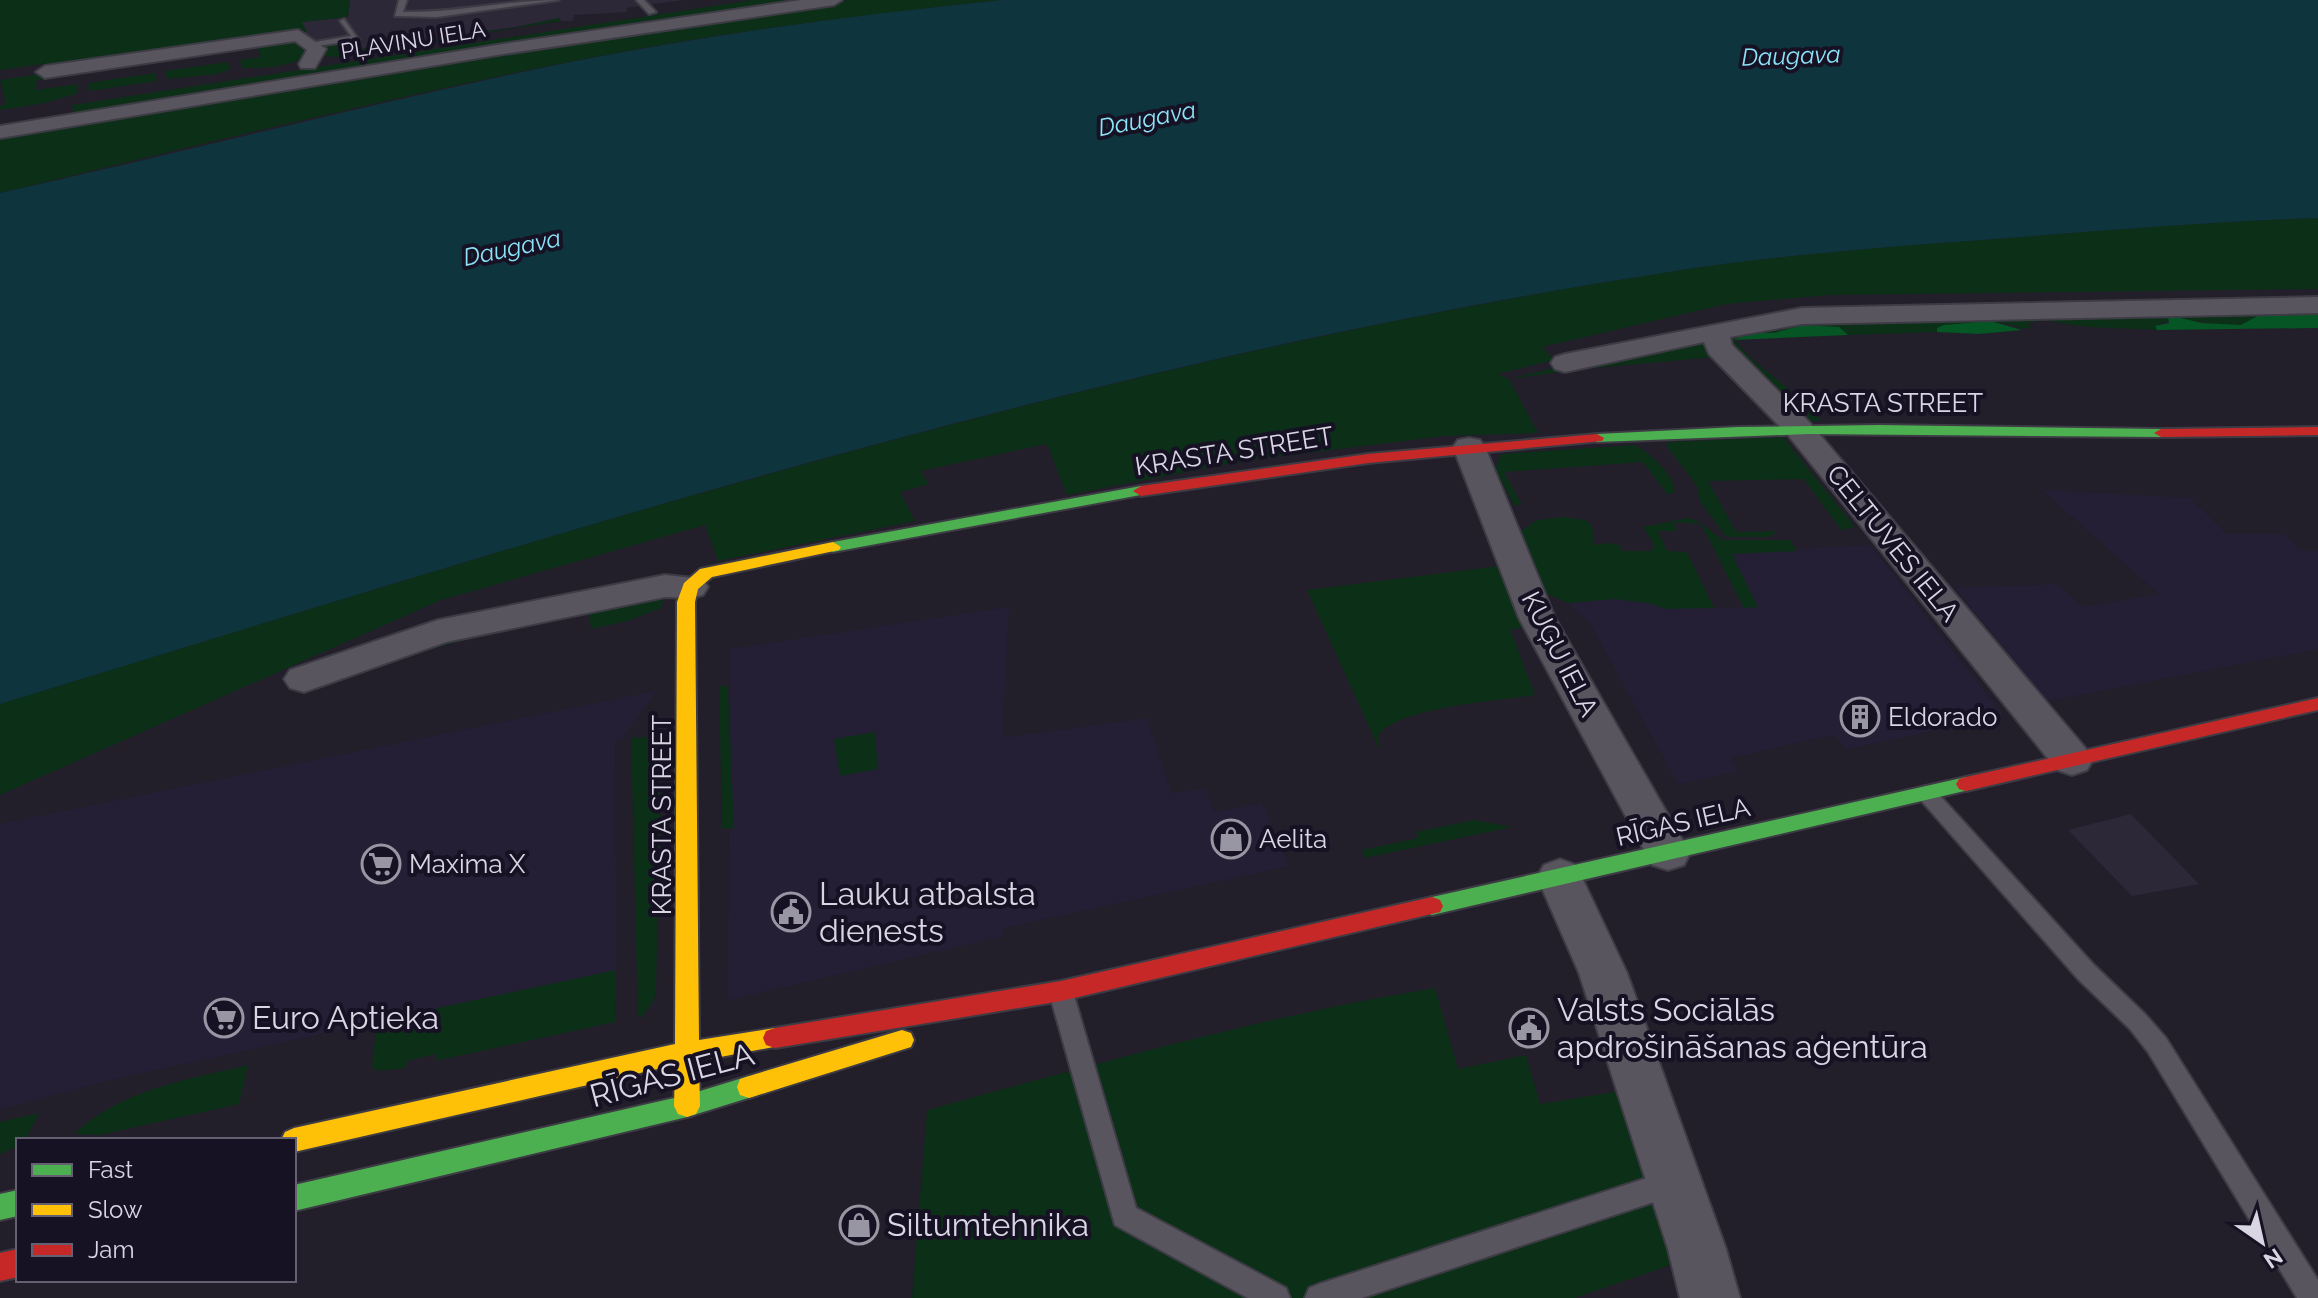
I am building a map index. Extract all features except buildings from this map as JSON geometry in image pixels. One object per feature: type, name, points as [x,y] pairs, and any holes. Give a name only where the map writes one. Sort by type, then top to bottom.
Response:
[{"type":"street","name":"PĻAVIŅU IELA","points":[[0,113],[646,6],[733,0]]},
{"type":"street","name":"PĻAVIŅU IELA","points":[[0,132],[497,50],[834,0]]},
{"type":"street","points":[[45,72],[298,35],[317,51],[308,64]]},
{"type":"street","points":[[1565,363],[1765,321],[1843,314],[2318,305]]},
{"type":"street","name":"CELTUVES IELA","points":[[1719,330],[1716,336],[1719,348],[1799,429],[2072,760]]},
{"type":"street","name":"KRASTA STREET","points":[[687,1106],[686,602],[690,587],[702,575],[715,570],[1147,490],[1308,464],[1469,447],[1709,430],[2318,431]]},
{"type":"street","name":"KUĢU IELA","points":[[1469,447],[1537,618],[1668,853]]},
{"type":"street","points":[[304,679],[398,644],[468,624],[665,586],[690,587]]},
{"type":"street","name":"RĪGAS IELA","points":[[296,1140],[687,1052],[1061,991],[2318,704]]},
{"type":"street","points":[[1560,877],[1603,973],[1675,1182],[1710,1298]]},
{"type":"street","name":"RĪGAS IELA","points":[[296,1198],[687,1106],[1061,991]]},
{"type":"lane","points":[[403,0],[398,14],[421,16],[555,0]]},
{"type":"lane","points":[[312,45],[356,38],[344,21]]},
{"type":"lane","points":[[1926,793],[2086,972],[2138,1022],[2157,1045],[2313,1298]]},
{"type":"lane","points":[[1061,991],[1125,1216],[1276,1298]]},
{"type":"lane","points":[[1319,1298],[1675,1182]]},
{"type":"shaded area","points":[[350,0],[684,0],[626,8],[628,12],[574,15],[573,21],[561,21],[559,18],[405,42],[399,35],[369,39],[374,47],[304,58],[293,34],[301,22],[348,17]]},
{"type":"shaded area","points":[[2042,490],[2190,498],[2226,534],[2283,534],[2301,551],[2318,551],[2318,649],[2047,701],[1955,588],[2058,584],[2082,607],[2159,594]]},
{"type":"shaded area","points":[[1870,545],[2004,716],[1847,749],[1834,735],[1822,737],[1730,758],[1738,771],[1678,784],[1590,623],[1559,595],[1705,590],[1714,608],[1752,608],[1726,553]]},
{"type":"shaded area","points":[[1009,607],[1002,738],[1147,718],[1171,793],[1205,789],[1214,812],[1262,803],[1289,866],[1003,928],[1004,936],[728,1000],[730,649]]},
{"type":"shaded area","points":[[656,691],[622,739],[615,741],[616,970],[123,1077],[0,1109],[0,824]]},
{"type":"shaded area","points":[[2131,814],[2199,884],[2132,896],[2068,830]]},
{"type":"green space","points":[[0,0],[350,0],[348,17],[302,22],[307,32],[51,69],[50,63],[0,70]]},
{"type":"green space","points":[[752,0],[817,0],[658,20],[659,23],[126,108],[124,105],[75,116],[72,105]]},
{"type":"green space","points":[[849,0],[1002,0],[750,31],[582,59],[332,113],[0,193],[0,134]]},
{"type":"green space","points":[[559,18],[561,21],[338,57],[322,56],[327,46],[337,44],[343,52],[373,47],[368,40],[399,35],[405,42],[513,28]]},
{"type":"green space","points":[[295,40],[310,52],[296,61],[269,67],[242,68],[240,60],[261,57],[258,48],[235,52],[233,46]]},
{"type":"green space","points":[[228,62],[231,69],[217,74],[167,79],[165,71]]},
{"type":"green space","points":[[75,69],[76,75],[37,80],[36,90],[77,84],[78,93],[45,103],[0,110],[0,106],[6,104],[0,80]]},
{"type":"green space","points":[[155,73],[157,81],[89,91],[88,83]]},
{"type":"green space","points":[[2318,218],[2318,289],[1830,295],[1727,304],[1542,347],[1554,360],[1497,374],[1509,379],[1538,433],[1444,436],[1243,461],[1067,495],[1047,444],[920,471],[929,484],[900,492],[915,521],[718,561],[705,525],[441,600],[0,795],[0,704],[622,516],[1039,402],[1250,352],[1461,308],[1716,265],[1925,244]]},
{"type":"green space","points":[[2318,308],[2318,314],[2310,311],[2231,326],[2176,320],[2155,326],[2157,330],[2045,321],[2028,324],[2032,328],[1985,323],[1937,328],[1937,332],[1848,335],[1802,325],[1774,333],[1750,333],[1734,339],[1821,421],[1808,421],[1732,353],[1726,335],[1762,324]]},
{"type":"green space","points":[[2310,311],[2318,314],[2318,328],[2157,330],[2155,326],[2169,323],[2168,317],[2172,316],[2202,323],[2241,325],[2263,313]]},
{"type":"green space","points":[[1990,321],[2022,330],[1979,334],[1937,332],[1937,328],[1944,325]]},
{"type":"green space","points":[[1802,325],[1839,327],[1848,335],[1733,340],[1750,333],[1774,333]]},
{"type":"green space","points":[[1706,336],[1770,406],[1772,420],[1714,357],[1583,369],[1577,363]]},
{"type":"green space","points":[[1570,364],[1576,370],[1509,379]]},
{"type":"green space","points":[[1783,437],[1855,527],[1841,530],[1804,479],[1708,481],[1736,532],[1777,531],[1770,537],[1726,537],[1699,500],[1698,489],[1690,476],[1666,446],[1668,442]]},
{"type":"green space","points":[[1635,445],[1655,459],[1667,473],[1672,480],[1674,493],[1667,494],[1643,462],[1504,472],[1522,505],[1514,505],[1495,469],[1501,454]]},
{"type":"green space","points":[[1564,517],[1585,520],[1592,525],[1594,545],[1619,545],[1622,551],[1651,551],[1654,545],[1643,527],[1688,518],[1701,523],[1723,540],[1790,540],[1797,551],[1732,554],[1758,607],[1744,608],[1701,524],[1674,522],[1677,531],[1658,531],[1667,551],[1687,552],[1714,608],[1667,609],[1614,599],[1568,603],[1547,594],[1521,531],[1537,520]]},
{"type":"green space","points":[[1500,566],[1524,628],[1510,629],[1535,695],[1450,707],[1405,718],[1378,736],[1380,751],[1307,590]]},
{"type":"green space","points":[[652,597],[663,600],[661,608],[627,621],[591,629],[589,612],[501,629],[307,686],[306,683],[476,629],[563,610]]},
{"type":"green space","points":[[728,685],[734,829],[722,828],[719,687]]},
{"type":"green space","points":[[875,732],[878,769],[840,776],[834,739]]},
{"type":"green space","points":[[631,738],[655,739],[661,750],[656,990],[654,1000],[642,1017],[638,1017]]},
{"type":"green space","points":[[1474,820],[1512,827],[1365,858],[1362,850],[1418,838],[1416,832]]},
{"type":"green space","points":[[616,970],[615,1022],[435,1061],[435,1054],[407,1061],[406,1068],[377,1071],[372,1067],[377,1021]]},
{"type":"green space","points":[[1435,988],[1458,1069],[1526,1055],[1540,1104],[1633,1089],[1685,1260],[1575,1298],[912,1298],[927,1110],[1243,1027]]},
{"type":"green space","points":[[248,1065],[239,1104],[100,1135],[74,1134],[113,1106],[134,1096]]},
{"type":"green space","points":[[39,1113],[26,1138],[16,1138],[16,1147],[0,1154],[0,1122]]},
{"type":"water","name":"Daugava","points":[[1002,0],[2318,0],[2318,218],[1883,247],[1758,260],[1461,308],[1250,352],[1039,402],[830,457],[414,577],[0,704],[0,193],[566,63],[783,26]]},
{"type":"traffic: fast","points":[[1597,438],[1808,430],[2161,433]]},
{"type":"traffic: fast","points":[[833,547],[1141,491]]},
{"type":"traffic: fast","points":[[1432,906],[1966,784]]},
{"type":"traffic: fast","points":[[296,1198],[687,1106],[749,1087]]},
{"type":"traffic: fast","points":[[0,1207],[16,1203]]},
{"type":"traffic: slow","points":[[687,1106],[686,602],[690,587],[706,573],[833,547]]},
{"type":"traffic: slow","points":[[296,1140],[687,1052],[775,1038]]},
{"type":"traffic: slow","points":[[749,1087],[902,1040]]},
{"type":"traffic: jam","points":[[2161,433],[2318,431]]},
{"type":"traffic: jam","points":[[1141,491],[1368,458],[1597,438]]},
{"type":"traffic: jam","points":[[1966,784],[2318,704]]},
{"type":"traffic: jam","points":[[775,1038],[1061,991],[1432,906]]},
{"type":"traffic: jam","points":[[0,1267],[16,1263]]},
{"type":"place","name":"Eldorado","points":[[1860,717]]},
{"type":"place","name":"Aelita","points":[[1231,839]]},
{"type":"place","name":"Maxima X","points":[[381,864]]},
{"type":"place","name":"Lauku atbalsta dienests","points":[[791,912]]},
{"type":"place","name":"Euro Aptieka","points":[[224,1018]]},
{"type":"place","name":"Valsts Sociālās apdrošināšanas aģentūra","points":[[1529,1028]]},
{"type":"place","name":"Siltumtehnika","points":[[859,1225]]}]
